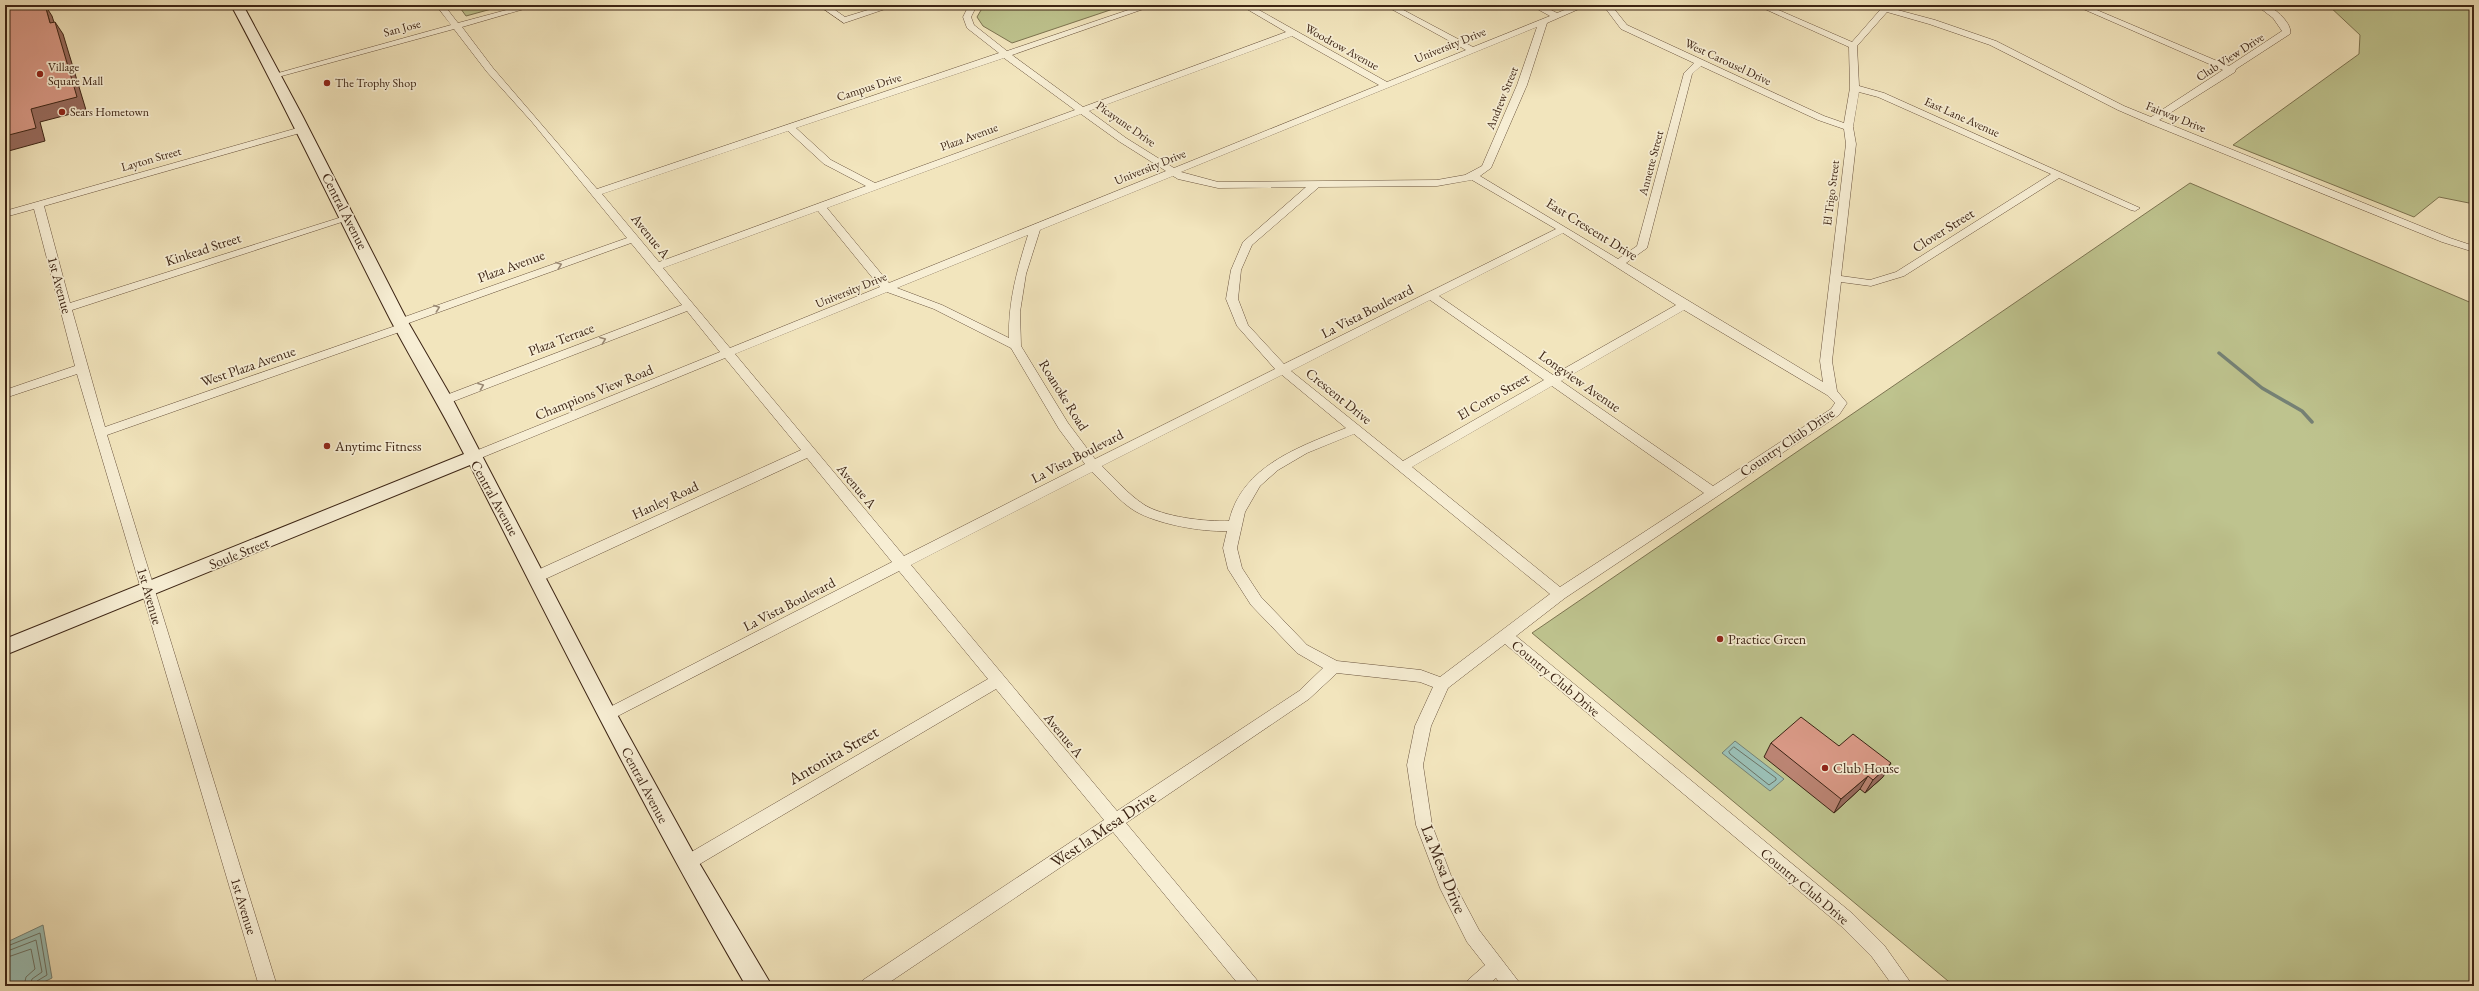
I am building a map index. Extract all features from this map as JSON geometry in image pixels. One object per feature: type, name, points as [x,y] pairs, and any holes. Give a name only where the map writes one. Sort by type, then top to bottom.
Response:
[{"type":"street","name":"Central Avenue","points":[[237,5],[304,129],[402,324],[445,400],[472,457],[607,715],[687,863],[760,986]]},
{"type":"street","name":"Avenue A","points":[[440,5],[495,75],[1251,986]]},
{"type":"street","name":"San Jose","points":[[275,75],[534,5]]},
{"type":"street","points":[[822,5],[844,20],[893,5]]},
{"type":"street","name":"Picayune Drive","points":[[973,5],[967,17],[970,26],[1005,54],[1123,140],[1172,172],[1193,180],[1218,184],[1315,185]]},
{"type":"street","name":"Campus Drive","points":[[594,193],[1151,5]]},
{"type":"street","name":"Woodrow Avenue","points":[[1244,5],[1386,85]]},
{"type":"street","points":[[1388,5],[1473,50]]},
{"type":"street","points":[[1534,5],[1556,16]]},
{"type":"street","name":"University Drive","points":[[727,354],[1584,5]]},
{"type":"street","name":"West Carousel Drive","points":[[1607,5],[1624,27],[1699,63],[1821,118],[1848,127]]},
{"type":"street","points":[[1760,5],[1853,46],[1885,10]]},
{"type":"street","name":"Fairway Drive","points":[[1870,5],[1932,22],[1993,43],[2121,108],[2446,240],[2474,249]]},
{"type":"street","points":[[2078,5],[2232,70]]},
{"type":"street","name":"Club View Drive","points":[[2152,121],[2232,70],[2287,32],[2284,24],[2274,14],[2260,5]]},
{"type":"street","name":"Andrew Street","points":[[1473,176],[1486,168],[1522,85],[1543,22]]},
{"type":"street","name":"Plaza Avenue","points":[[656,268],[1082,109],[1292,33]]},
{"type":"street","name":"El Trigo Street","points":[[1831,392],[1826,361],[1834,278],[1851,144],[1848,127],[1855,88],[1853,46]]},
{"type":"street","name":"Annette Street","points":[[1619,263],[1642,248],[1688,73],[1699,63]]},
{"type":"street","name":"East Lane Avenue","points":[[1855,88],[1881,94],[2135,208]]},
{"type":"street","points":[[789,126],[803,142],[842,173],[874,186]]},
{"type":"street","name":"Layton Street","points":[[5,214],[304,129]]},
{"type":"street","name":"Clover Street","points":[[1834,278],[1871,283],[1900,274],[2058,174]]},
{"type":"street","points":[[1315,185],[1437,183],[1473,176]]},
{"type":"street","name":"East Crescent Drive","points":[[1473,176],[1563,228],[1684,305],[1831,392]]},
{"type":"street","name":"Crescent Drive","points":[[1315,185],[1247,244],[1236,270],[1232,299],[1243,326],[1283,370],[1560,594]]},
{"type":"street","name":"1st Avenue","points":[[38,204],[82,368],[268,986]]},
{"type":"street","points":[[820,206],[888,289],[938,307],[1015,346]]},
{"type":"street","name":"Kinkead Street","points":[[66,308],[349,218]]},
{"type":"street","name":"La Vista Boulevard","points":[[607,715],[900,564],[1563,228]]},
{"type":"street","name":"Roanoke Road","points":[[1035,229],[1021,274],[1014,312],[1015,346],[1063,426],[1093,466],[1139,508],[1170,520],[1208,527],[1235,526]]},
{"type":"street","name":"Plaza Avenue","points":[[402,324],[632,239]]},
{"type":"street","name":"Longview Avenue","points":[[1430,295],[1712,492]]},
{"type":"street","name":"El Corto Street","points":[[1402,467],[1551,380],[1684,305]]},
{"type":"street","name":"Plaza Terrace","points":[[445,400],[688,307]]},
{"type":"street","name":"West Plaza Avenue","points":[[102,432],[402,324]]},
{"type":"street","name":"Champions View Road","points":[[472,457],[727,354]]},
{"type":"street","points":[[5,394],[82,368]]},
{"type":"street","name":"Country Club Drive","points":[[1831,392],[1841,403],[1835,412],[1560,594],[1506,636],[1847,920],[1878,951],[1904,986]]},
{"type":"street","points":[[1355,429],[1302,450],[1272,467],[1255,483],[1238,512],[1230,548],[1235,569],[1256,601],[1302,650],[1334,667],[1421,676],[1442,684],[1506,636]]},
{"type":"street","name":"Hanley Road","points":[[536,577],[808,452]]},
{"type":"street","name":"Soule Street","points":[[5,647],[148,591],[472,457]]},
{"type":"street","name":"West la Mesa Drive","points":[[869,986],[1304,695],[1334,667]]},
{"type":"street","name":"Antonita Street","points":[[687,863],[998,681]]},
{"type":"street","name":"La Mesa Drive","points":[[1442,684],[1423,726],[1416,765],[1424,825],[1446,883],[1473,936],[1513,986]]},
{"type":"street","points":[[1474,986],[1497,966]]},
{"type":"green space","points":[[458,5],[506,5],[466,16]]},
{"type":"green space","points":[[984,5],[1125,5],[1012,43],[983,26],[977,17]]},
{"type":"green space","points":[[2328,5],[2474,5],[2474,204],[2439,197],[2414,217],[2233,145],[2359,54],[2360,35]]},
{"type":"green space","points":[[2190,183],[2474,304],[2474,986],[1954,986],[1532,633]]},
{"type":"water","points":[[1735,741],[1784,779],[1770,791],[1722,753]]},
{"type":"water","points":[[43,925],[52,978],[36,986],[5,986],[5,943]]},
{"type":"building","name":"Village Square Mall","points":[[12,5],[45,5],[50,23],[55,22],[77,97],[31,109],[36,128],[5,136],[5,7]]},
{"type":"building","name":"Club House","points":[[1801,717],[1839,746],[1853,734],[1891,763],[1873,780],[1868,776],[1841,799],[1771,743]]},
{"type":"building","points":[[1073,982],[1076,986],[1066,986]]},
{"type":"waterway","points":[[2219,353],[2262,388],[2302,411],[2312,422]]},
{"type":"place","name":"Village Square Mall","points":[[40,74]]},
{"type":"place","name":"The Trophy Shop","points":[[327,83]]},
{"type":"place","name":"Sears Hometown","points":[[62,112]]},
{"type":"place","name":"Anytime Fitness","points":[[327,446]]},
{"type":"place","name":"Practice Green","points":[[1720,639]]},
{"type":"place","name":"Club House","points":[[1825,768]]}]
